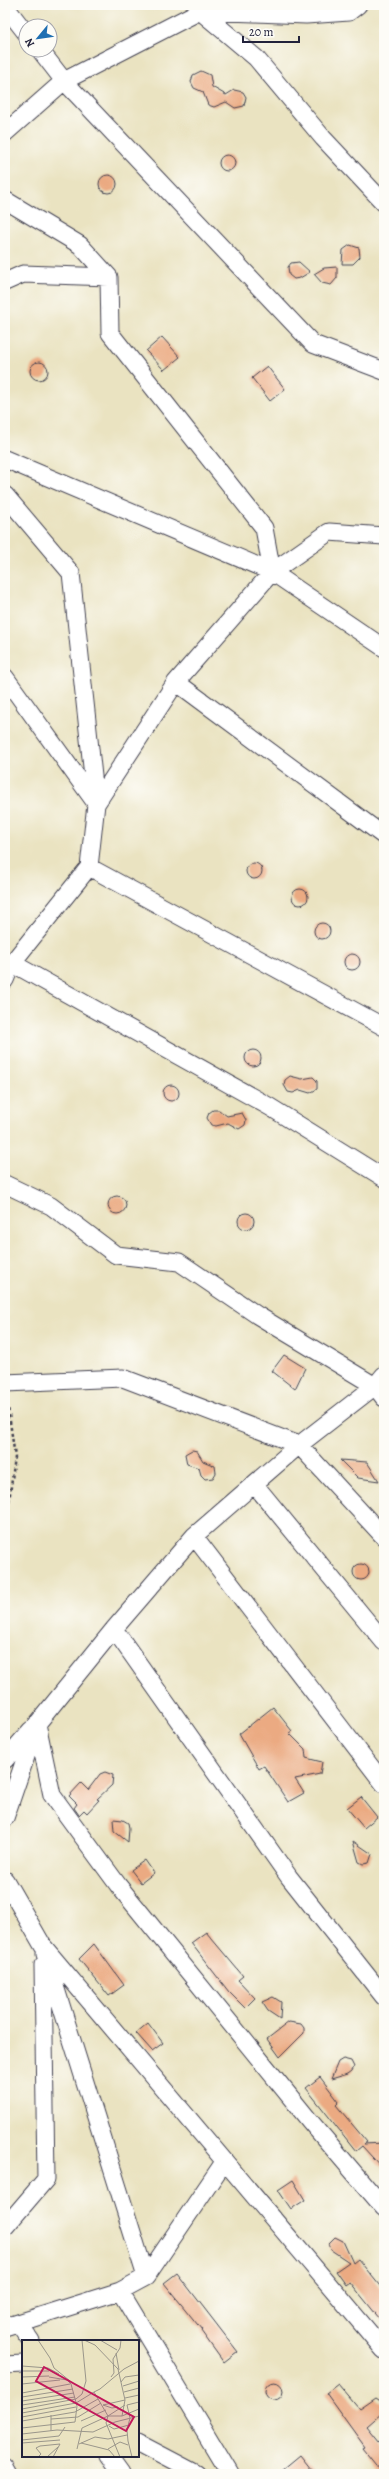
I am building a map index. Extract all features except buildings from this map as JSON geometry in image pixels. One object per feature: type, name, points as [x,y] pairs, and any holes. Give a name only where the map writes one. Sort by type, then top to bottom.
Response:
[{"type":"street","points":[[5,133],[64,81],[200,11],[306,15],[349,12],[358,5]]},
{"type":"street","points":[[5,6],[18,23]]},
{"type":"street","points":[[200,11],[256,58],[323,138],[384,203]]},
{"type":"street","points":[[46,58],[64,81],[313,344],[384,371]]},
{"type":"street","points":[[5,200],[80,245],[109,277],[110,333],[264,528],[272,572]]},
{"type":"street","points":[[5,273],[109,277]]},
{"type":"street","points":[[5,282],[23,274]]},
{"type":"street","points":[[5,459],[272,572],[384,648]]},
{"type":"street","points":[[5,495],[71,573],[96,804],[89,867],[12,963],[5,980]]},
{"type":"street","points":[[96,804],[176,682],[272,572],[329,532],[384,536]]},
{"type":"street","points":[[5,677],[96,804]]},
{"type":"street","points":[[176,682],[384,836]]},
{"type":"street","points":[[89,867],[384,1027]]},
{"type":"street","points":[[12,963],[270,1107],[384,1178]]},
{"type":"street","points":[[5,1184],[51,1206],[116,1255],[179,1262],[257,1315],[381,1386],[299,1445],[194,1536],[114,1629],[37,1724],[5,1760]]},
{"type":"street","points":[[6,1390],[123,1378],[299,1445],[384,1537]]},
{"type":"street","points":[[255,1484],[384,1642]]},
{"type":"street","points":[[194,1536],[384,1784]]},
{"type":"street","points":[[114,1629],[289,1877],[384,1997]]},
{"type":"street","points":[[5,1818],[37,1724]]},
{"type":"street","points":[[37,1724],[52,1795],[118,1885],[309,2120],[384,2208]]},
{"type":"street","points":[[5,1880],[43,1946],[384,2350]]},
{"type":"street","points":[[5,2227],[46,2179],[43,1946]]},
{"type":"street","points":[[43,1946],[146,2277]]},
{"type":"street","points":[[12,2325],[120,2291],[146,2277],[224,2162]]},
{"type":"street","points":[[120,2291],[230,2474]]},
{"type":"street","points":[[12,2325],[30,2340]]},
{"type":"street","points":[[5,2365],[22,2364]]},
{"type":"street","points":[[139,2444],[197,2474]]},
{"type":"street","points":[[109,2457],[121,2474]]},
{"type":"street","points":[[5,2467],[9,2474]]},
{"type":"path","points":[[5,1531],[15,1457],[6,1390]]}]
